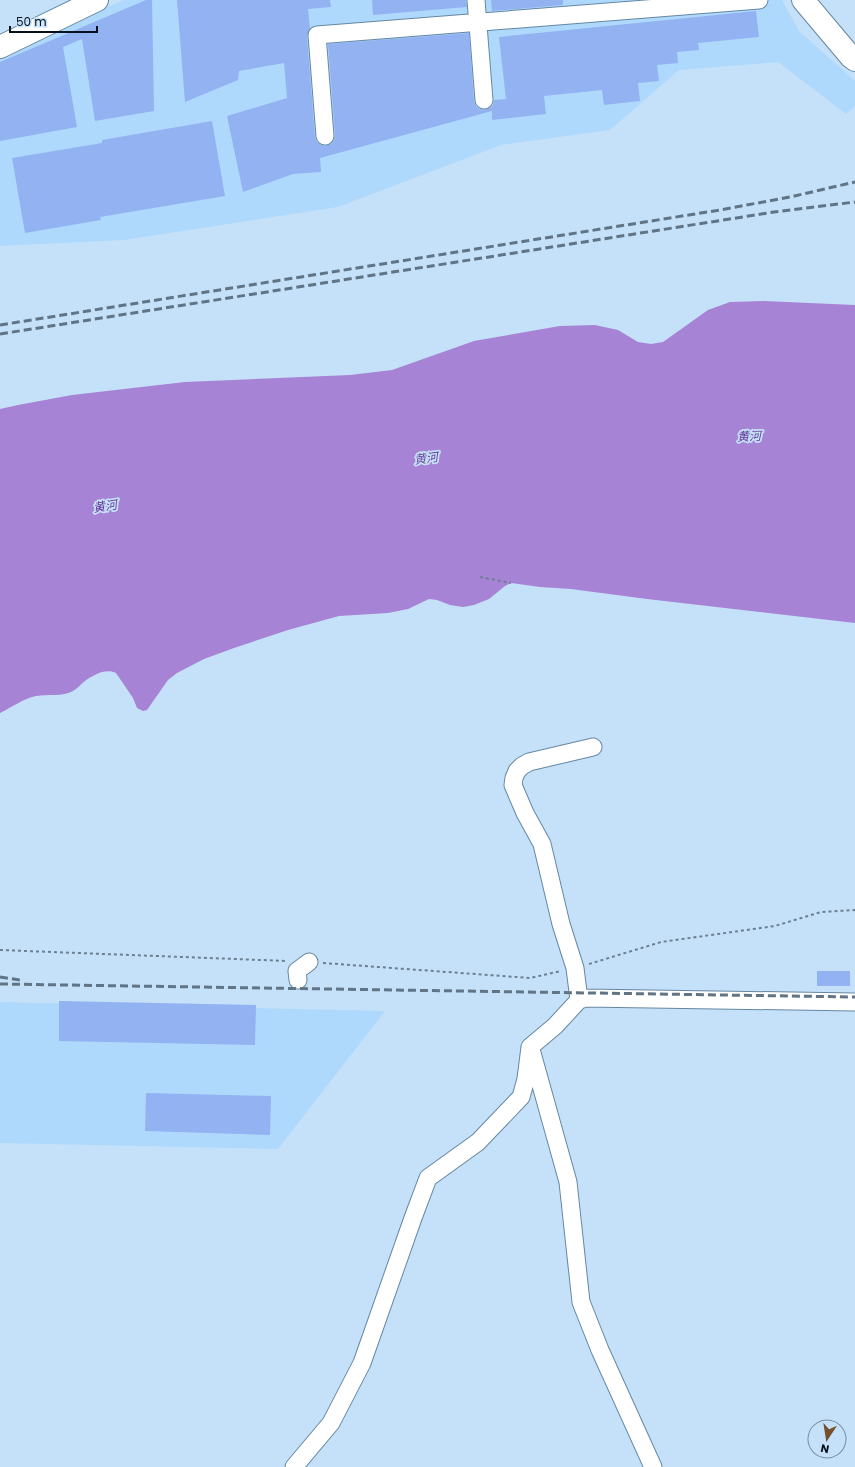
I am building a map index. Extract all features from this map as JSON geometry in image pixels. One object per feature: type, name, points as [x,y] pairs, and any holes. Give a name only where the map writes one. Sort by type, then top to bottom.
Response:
[{"type":"main road","points":[[0,47],[97,0]]},
{"type":"main road","points":[[803,0],[851,58],[855,60]]},
{"type":"street","points":[[476,0],[484,100]]},
{"type":"street","points":[[325,136],[317,35],[759,0]]},
{"type":"street","points":[[579,1000],[575,968],[561,924],[542,844],[525,813],[514,785],[514,778],[517,771],[529,762],[593,747]]},
{"type":"street","points":[[298,980],[297,971],[309,962]]},
{"type":"street","points":[[294,1467],[331,1422],[362,1364],[428,1178],[478,1142],[521,1097],[526,1079],[530,1047],[555,1026],[579,1000],[586,998],[855,1002]]},
{"type":"street","points":[[530,1047],[568,1182],[581,1302],[600,1350],[653,1467]]},
{"type":"path","points":[[480,577],[511,583]]},
{"type":"path","points":[[0,950],[309,962],[530,978],[598,962],[661,942],[775,926],[821,912],[855,910]]},
{"type":"shaded area","points":[[124,0],[782,0],[799,31],[855,81],[855,106],[846,114],[778,62],[679,70],[610,130],[501,145],[338,207],[124,240],[0,246],[0,53]]},
{"type":"shaded area","points":[[0,1002],[385,1011],[278,1149],[0,1143]]},
{"type":"water","name":"黄河","points":[[764,301],[855,305],[855,623],[511,583],[489,599],[474,605],[463,607],[429,599],[408,609],[388,613],[339,616],[288,630],[234,648],[204,659],[177,673],[168,680],[147,710],[143,711],[137,708],[133,698],[116,673],[108,671],[92,677],[69,693],[31,697],[0,713],[0,409],[72,395],[185,382],[350,375],[392,370],[474,341],[560,326],[595,325],[618,330],[638,342],[651,344],[663,342],[708,310],[730,302]]},
{"type":"building","points":[[146,0],[152,0],[154,111],[95,121],[82,39],[63,47],[77,127],[0,141],[0,62]]},
{"type":"building","points":[[177,0],[330,0],[331,7],[308,9],[310,29],[307,36],[315,137],[317,142],[325,146],[331,144],[335,135],[328,44],[469,33],[474,101],[479,109],[484,110],[493,105],[494,100],[506,99],[499,37],[756,11],[759,37],[698,43],[699,50],[677,52],[678,63],[657,65],[659,81],[638,83],[640,101],[604,105],[602,90],[544,96],[546,114],[492,120],[492,111],[320,158],[321,172],[293,174],[243,192],[227,116],[287,98],[284,63],[239,71],[238,80],[185,102]]},
{"type":"building","points":[[372,0],[466,0],[467,7],[373,15]]},
{"type":"building","points":[[491,0],[563,0],[563,5],[492,11]]},
{"type":"building","points":[[212,121],[225,196],[100,217],[101,220],[25,233],[12,158],[102,143],[102,140]]},
{"type":"building","points":[[817,971],[850,971],[850,986],[817,986]]},
{"type":"building","points":[[59,1001],[256,1005],[255,1045],[59,1041]]},
{"type":"building","points":[[146,1093],[271,1096],[270,1135],[145,1131]]},
{"type":"railway","points":[[0,325],[720,210],[790,197],[855,182]]},
{"type":"railway","points":[[0,334],[774,212],[855,202]]},
{"type":"railway","points":[[0,977],[20,980]]},
{"type":"railway","points":[[0,984],[855,997]]}]
